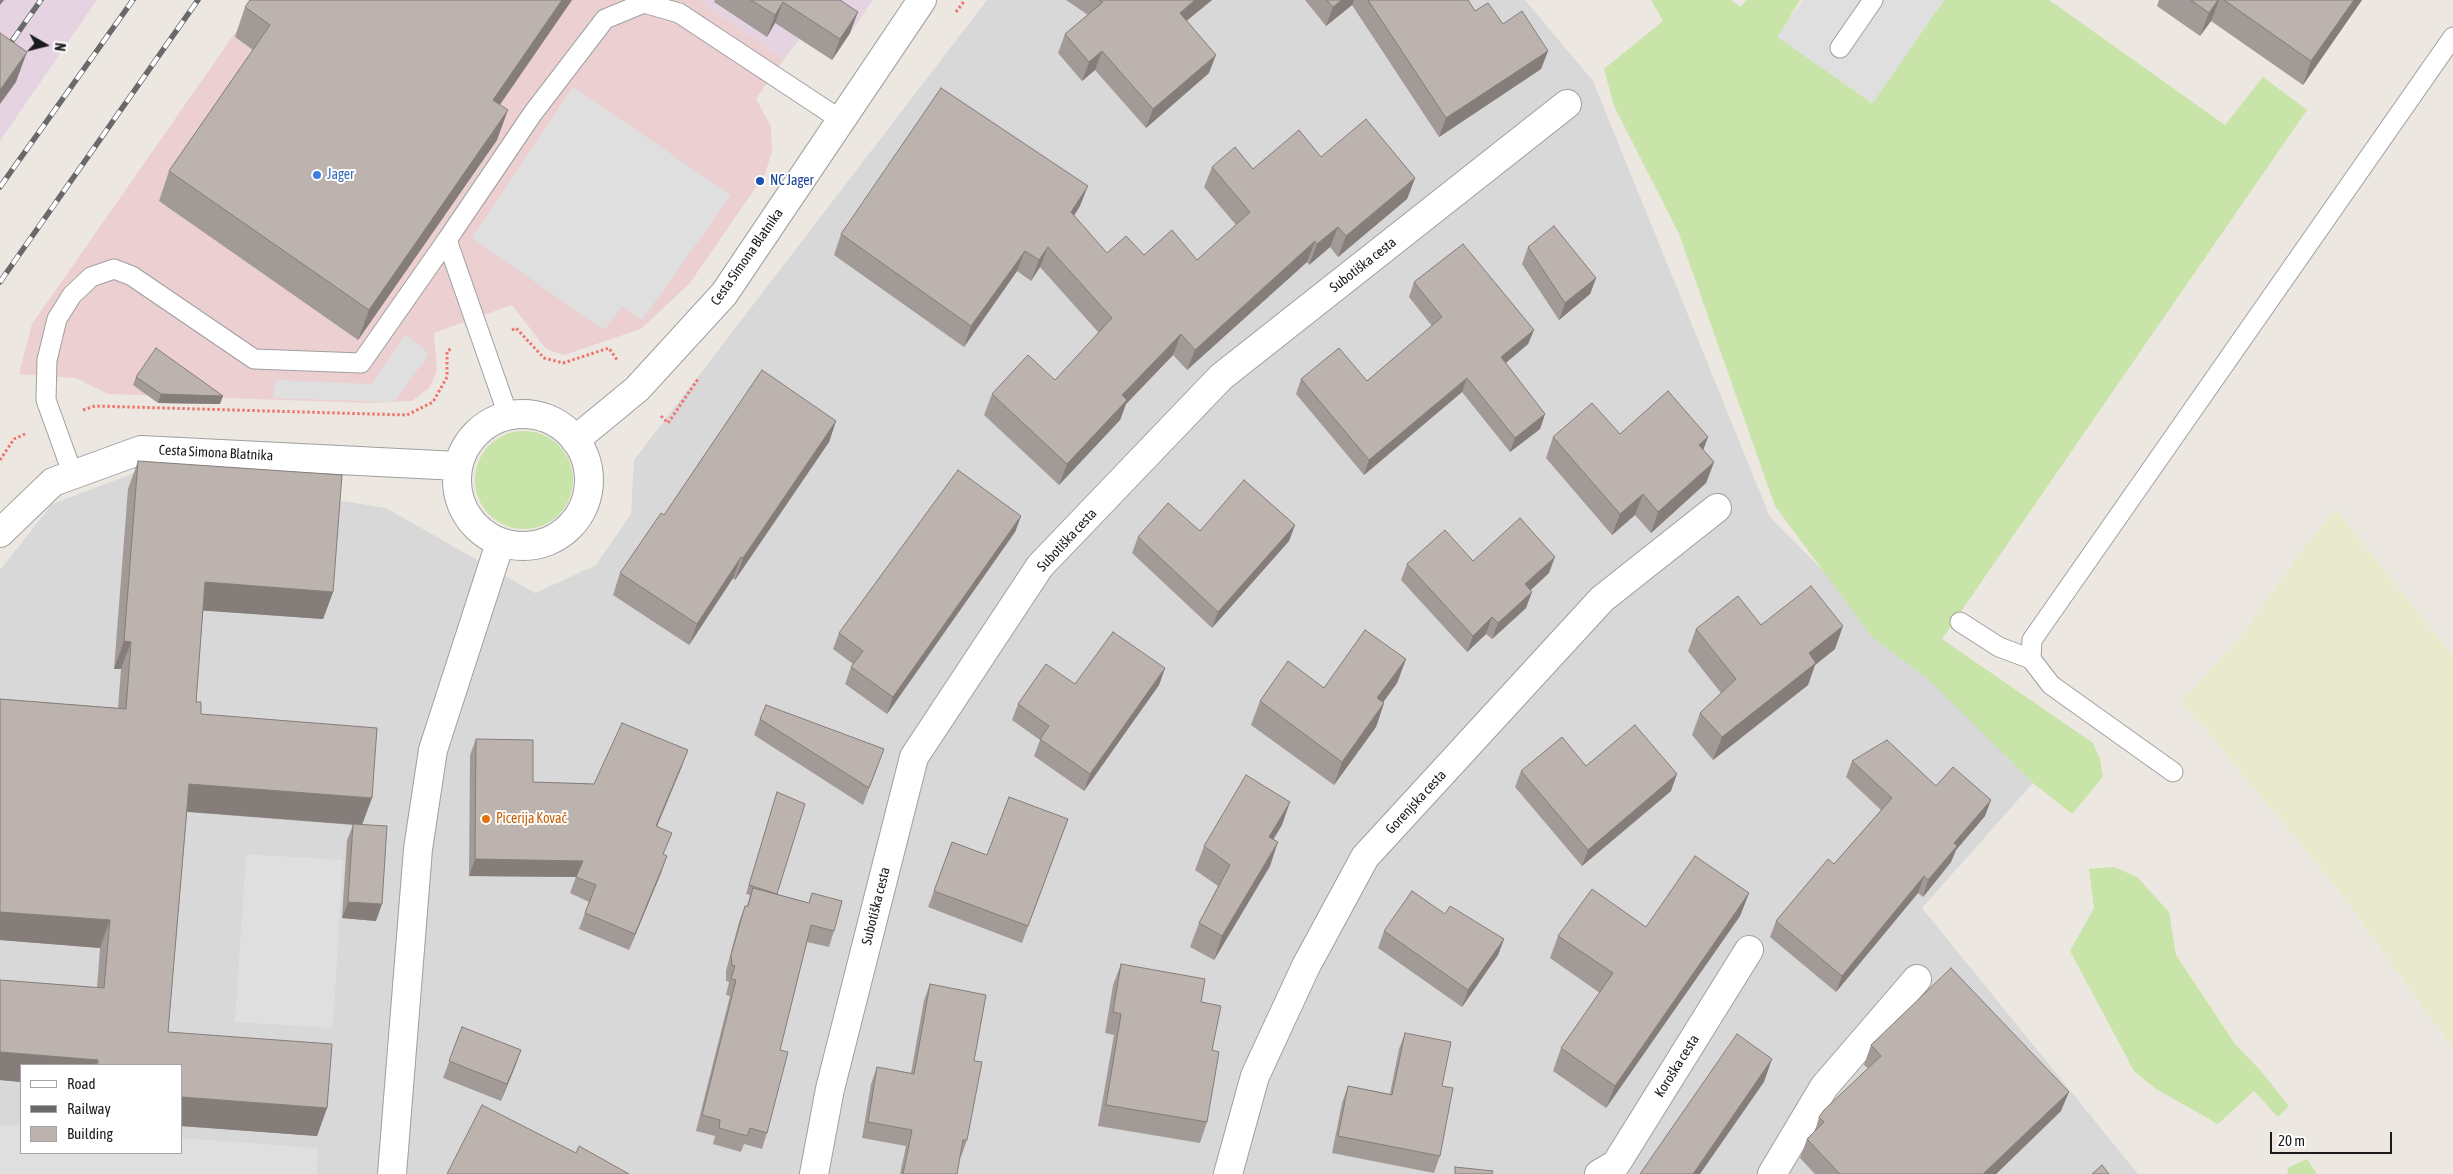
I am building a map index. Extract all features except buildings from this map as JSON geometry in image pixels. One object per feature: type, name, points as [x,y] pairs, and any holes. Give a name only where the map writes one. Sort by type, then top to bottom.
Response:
[{"type":"street","name":"Cesta Simona Blatnika","points":[[575,440],[637,389],[724,294],[922,0]]},
{"type":"street","name":"Subotiška cesta","points":[[814,1174],[830,1089],[914,757],[1040,566],[1221,377],[1567,104]]},
{"type":"street","points":[[533,414],[556,423],[575,440],[588,465],[588,494],[576,520],[555,539],[528,547],[500,543],[479,531],[465,512],[458,490],[458,466],[468,443],[485,426],[508,415],[533,414]]},
{"type":"street","name":"Cesta Simona Blatnika","points":[[0,532],[53,482],[142,450],[458,466]]},
{"type":"street","name":"Gorenjska cesta","points":[[1228,1174],[1255,1076],[1306,966],[1365,856],[1602,599],[1717,508]]},
{"type":"street","points":[[392,1174],[418,848],[433,750],[500,543]]},
{"type":"street","name":"Koroška cesta","points":[[1599,1174],[1616,1164],[1749,950]]},
{"type":"street","points":[[1772,1174],[1824,1087],[1917,979]]},
{"type":"lane","points":[[1840,48],[1873,0]]},
{"type":"lane","points":[[73,475],[46,400],[49,351],[58,319],[72,295],[91,277],[114,269],[132,276],[254,359],[361,363],[533,113],[605,19],[644,3],[679,14],[841,120]]},
{"type":"lane","points":[[2031,659],[2032,640],[2453,37]]},
{"type":"lane","points":[[447,240],[508,415]]},
{"type":"lane","points":[[1960,622],[1999,647],[2031,659],[2051,685],[2173,772]]},
{"type":"path","points":[[949,16],[960,0]]},
{"type":"path","points":[[0,460],[14,439],[54,421],[95,406],[407,415],[433,402],[447,377],[447,351],[516,328],[544,358],[564,363],[609,348],[637,389]]},
{"type":"path","points":[[666,407],[660,415],[668,423]]},
{"type":"shaded area","points":[[0,0],[97,0],[0,141]]},
{"type":"shaded area","points":[[258,0],[698,0],[784,59],[756,99],[771,126],[772,152],[765,174],[690,283],[641,329],[564,355],[546,349],[512,305],[434,333],[437,371],[429,388],[412,401],[370,403],[108,394],[75,378],[19,374],[32,324]]},
{"type":"shaded area","points":[[698,0],[873,0],[832,60],[800,39],[784,59]]},
{"type":"shaded area","points":[[987,0],[1525,0],[1593,81],[1770,517],[2033,783],[1922,908],[2138,1174],[0,1174],[0,570],[52,504],[145,469],[386,508],[535,593],[596,565],[631,514],[634,460]]},
{"type":"shaded area","points":[[1803,0],[1944,0],[1873,103],[1777,37]]},
{"type":"shaded area","points":[[573,87],[731,195],[642,320],[622,306],[604,330],[472,238]]},
{"type":"shaded area","points":[[406,334],[429,354],[394,402],[273,398],[275,380],[371,384]]},
{"type":"shaded area","points":[[246,854],[343,860],[333,1028],[235,1022]]},
{"type":"shaded area","points":[[0,1125],[20,1126],[20,1154],[182,1154],[182,1138],[318,1148],[317,1174],[0,1174]]},
{"type":"green space","points":[[1651,0],[1731,0],[1740,7],[1747,0],[1800,0],[1778,37],[1872,103],[1944,0],[2049,0],[2225,125],[2263,77],[2307,110],[1942,639],[2093,743],[2100,759],[2103,777],[2072,814],[2033,783],[1928,679],[1872,637],[1775,506],[1679,234],[1614,106],[1604,69],[1663,21]]},
{"type":"green space","points":[[524,431],[543,435],[559,445],[569,461],[573,480],[569,499],[559,515],[543,525],[524,529],[505,525],[489,515],[479,499],[475,480],[479,461],[489,445],[505,435]]},
{"type":"green space","points":[[2336,510],[2453,656],[2453,1049],[2339,891],[2207,731],[2180,702],[2239,639],[2308,542]]},
{"type":"green space","points":[[2114,867],[2137,877],[2169,912],[2176,955],[2235,1044],[2261,1071],[2289,1106],[2278,1117],[2254,1091],[2218,1124],[2156,1089],[2134,1071],[2070,951],[2094,908],[2089,869]]},
{"type":"green space","points":[[2307,1159],[2317,1174],[2287,1174],[2289,1167]]},
{"type":"railway","points":[[0,58],[41,0]]},
{"type":"railway","points":[[0,187],[133,0]]},
{"type":"railway","points":[[0,282],[198,0]]},
{"type":"place","name":"Jager","points":[[317,175]]},
{"type":"place","name":"NC Jager","points":[[760,181]]},
{"type":"place","name":"Picerija Kovač","points":[[486,819]]}]
